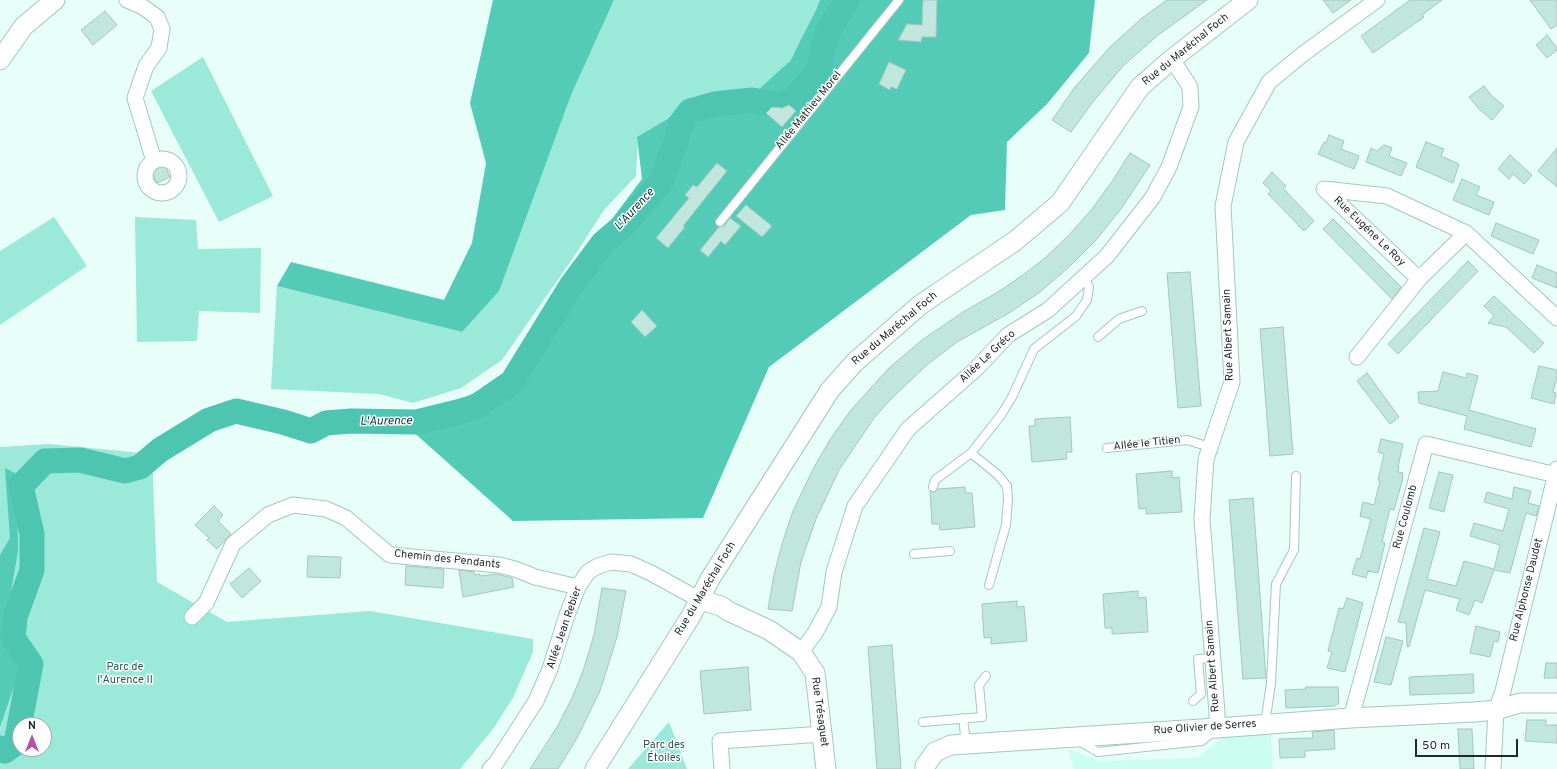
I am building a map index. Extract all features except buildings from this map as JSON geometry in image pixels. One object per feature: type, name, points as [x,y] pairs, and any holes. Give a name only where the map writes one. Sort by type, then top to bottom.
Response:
[{"type":"street","points":[[0,60],[24,26],[56,0]]},
{"type":"street","points":[[128,0],[143,7],[157,17],[162,29],[159,48],[146,66],[135,98],[154,161]]},
{"type":"street","name":"Rue du Maréchal Foch","points":[[595,769],[700,600],[710,579],[835,384],[855,362],[920,305],[1015,241],[1060,203],[1140,87],[1172,59],[1248,0]]},
{"type":"street","name":"Rue Albert Samain","points":[[1217,728],[1202,519],[1206,459],[1232,382],[1223,206],[1236,142],[1269,82],[1303,54],[1377,0]]},
{"type":"street","name":"Allée Le Gréco","points":[[802,652],[815,633],[829,607],[834,572],[855,506],[908,429],[976,369],[1008,335],[1048,310],[1107,256],[1153,197],[1169,167],[1192,107],[1190,87],[1172,59]]},
{"type":"street","name":"Rue Eugéne Le Roy","points":[[1419,279],[1324,189],[1386,196],[1466,233],[1557,318]]},
{"type":"street","points":[[1357,357],[1419,279],[1466,233]]},
{"type":"street","name":"Rue Coulomb","points":[[1351,718],[1426,444],[1556,472]]},
{"type":"street","name":"Rue Alphonse Daudet","points":[[1493,769],[1496,710],[1503,691],[1556,472]]},
{"type":"street","name":"Chemin des Pendants","points":[[192,617],[206,603],[232,544],[268,515],[293,505],[326,509],[346,518],[390,555],[499,565],[515,569],[535,577],[578,587]]},
{"type":"street","name":"Allée Jean Rebier","points":[[490,769],[496,763],[536,701],[550,670],[578,587],[588,572],[598,566],[611,562],[631,564],[651,573],[700,600]]},
{"type":"street","name":"Rue Trésaguet","points":[[700,600],[721,606],[728,612],[769,630],[802,652],[814,673],[823,734],[826,769]]},
{"type":"street","name":"Rue Olivier de Serres","points":[[925,769],[925,766],[935,752],[951,745],[1351,718],[1496,710],[1520,704],[1557,703]]},
{"type":"street","points":[[722,769],[720,741],[823,734]]},
{"type":"lane","name":"Allée Mathieu Morel","points":[[720,222],[899,0]]},
{"type":"lane","points":[[933,487],[935,480],[970,453],[1001,415],[1012,397],[1034,349],[1076,316],[1087,300],[1089,287],[1084,277]]},
{"type":"lane","points":[[1098,337],[1119,319],[1142,311]]},
{"type":"lane","name":"Allée le Titien","points":[[1107,448],[1187,440],[1210,447]]},
{"type":"lane","points":[[970,453],[998,476],[1007,486],[1008,499],[1006,525],[989,585]]},
{"type":"lane","points":[[1264,724],[1271,683],[1276,584],[1294,550],[1296,476]]},
{"type":"lane","points":[[914,554],[950,551]]},
{"type":"lane","points":[[1193,701],[1201,694],[1198,659],[1213,658]]},
{"type":"lane","points":[[924,722],[982,717],[979,684],[986,676]]},
{"type":"lane","points":[[963,718],[966,744]]},
{"type":"shaded area","points":[[1271,733],[1273,769],[1074,769],[1068,749],[1099,761],[1197,758],[1226,735]]},
{"type":"green space","points":[[493,0],[614,0],[571,95],[499,291],[462,332],[277,286],[291,262],[444,300],[472,243],[486,163],[470,103]]},
{"type":"green space","points":[[614,0],[820,0],[806,32],[783,72],[756,91],[710,94],[638,137],[636,176],[604,210],[577,252],[502,360],[461,388],[413,403],[379,394],[271,389],[277,286],[462,332]]},
{"type":"green space","points":[[820,0],[1095,0],[1089,53],[1047,104],[1007,142],[1005,210],[971,215],[769,367],[703,518],[513,521],[400,420],[481,391],[511,370],[594,243],[642,179],[637,137],[710,94],[757,91],[790,61]]},
{"type":"green space","points":[[203,57],[273,196],[219,222],[151,91]]},
{"type":"green space","points":[[54,217],[87,266],[0,325],[0,251]]},
{"type":"green space","points":[[135,217],[196,220],[198,249],[261,248],[260,313],[199,311],[197,341],[137,342]]},
{"type":"green space","name":"Parc de l'Aurence II","points":[[49,444],[152,454],[157,582],[227,622],[370,611],[533,639],[533,652],[513,698],[493,729],[460,769],[0,769],[0,447]]},
{"type":"green space","points":[[5,468],[17,474],[18,551],[6,620],[19,672],[0,727],[0,555],[10,538]]},
{"type":"green space","name":"Parc des Étoiles","points":[[669,722],[687,769],[628,769]]},
{"type":"waterway","name":"L'Aurence","points":[[0,748],[5,751],[16,743],[31,664],[13,638],[15,617],[32,570],[32,534],[21,486],[45,461],[80,460],[125,471],[140,467],[160,450],[209,420],[236,411],[283,422],[311,431],[326,423],[351,421],[417,422],[474,408],[512,382],[571,286],[603,243],[623,226],[661,182],[676,143],[680,124],[690,111],[715,104],[752,100],[779,105],[793,100],[811,80],[820,66],[823,46],[831,27],[847,0]]}]
